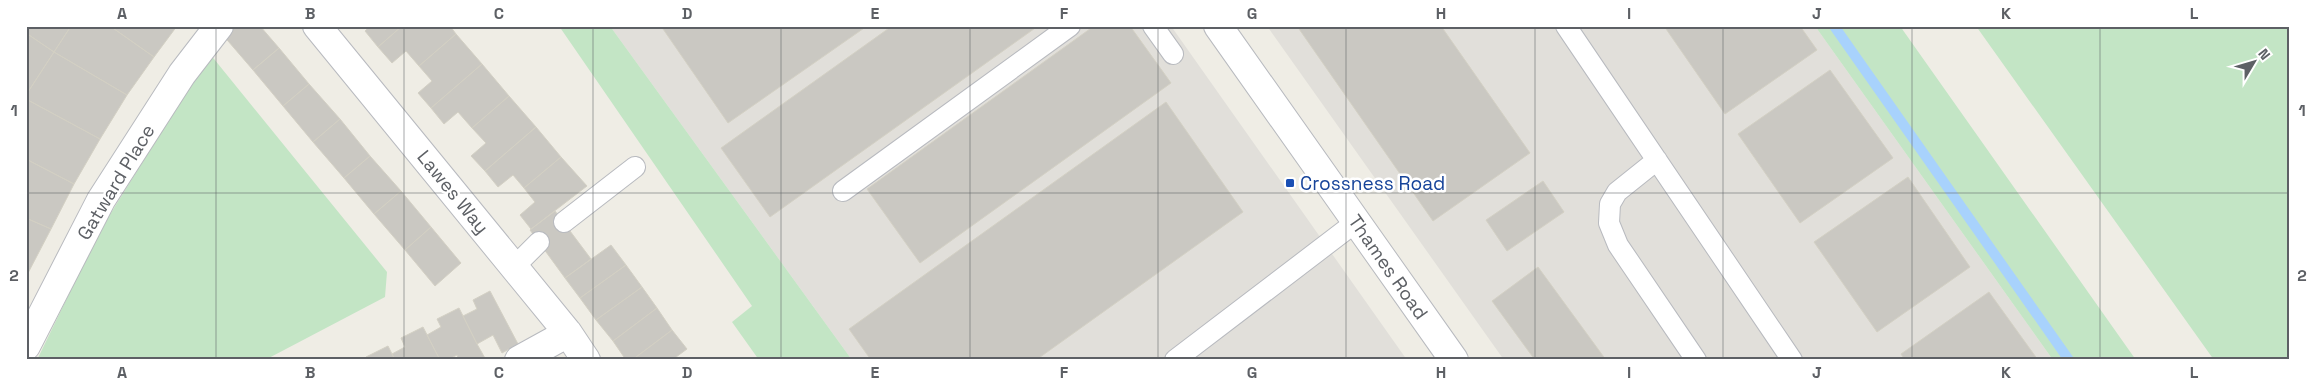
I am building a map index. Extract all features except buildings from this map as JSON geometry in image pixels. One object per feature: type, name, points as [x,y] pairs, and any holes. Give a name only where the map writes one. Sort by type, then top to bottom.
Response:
[{"type":"street","name":"Gatward Place","points":[[26,346],[101,200],[182,74],[219,26]]},
{"type":"street","name":"Lawes Way","points":[[317,26],[568,333],[586,360]]},
{"type":"street","name":"Thames Road","points":[[1218,26],[1454,360]]},
{"type":"street","points":[[520,360],[568,333]]},
{"type":"lane","points":[[843,191],[1070,26]]},
{"type":"lane","points":[[1153,26],[1173,54]]},
{"type":"lane","points":[[1566,26],[1792,360]]},
{"type":"lane","points":[[1657,160],[1617,192],[1610,204],[1609,223],[1618,245],[1696,360]]},
{"type":"lane","points":[[564,222],[635,167]]},
{"type":"lane","points":[[1175,360],[1356,222]]},
{"type":"lane","points":[[514,267],[539,242]]},
{"type":"shaded area","points":[[610,26],[1171,26],[1407,360],[852,360]]},
{"type":"shaded area","points":[[1267,26],[1815,26],[2053,360],[1504,360]]},
{"type":"green space","points":[[559,26],[610,26],[852,360],[759,360],[732,322],[752,306]]},
{"type":"green space","points":[[1815,26],[1900,26],[2136,360],[2053,360]]},
{"type":"green space","points":[[1976,26],[2290,26],[2290,360],[2214,360]]},
{"type":"green space","points":[[210,54],[387,272],[385,297],[265,360],[37,360],[99,232]]},
{"type":"waterway","points":[[1834,26],[2069,360]]},
{"type":"place","name":"Crossness Road","points":[[1290,183]]}]
